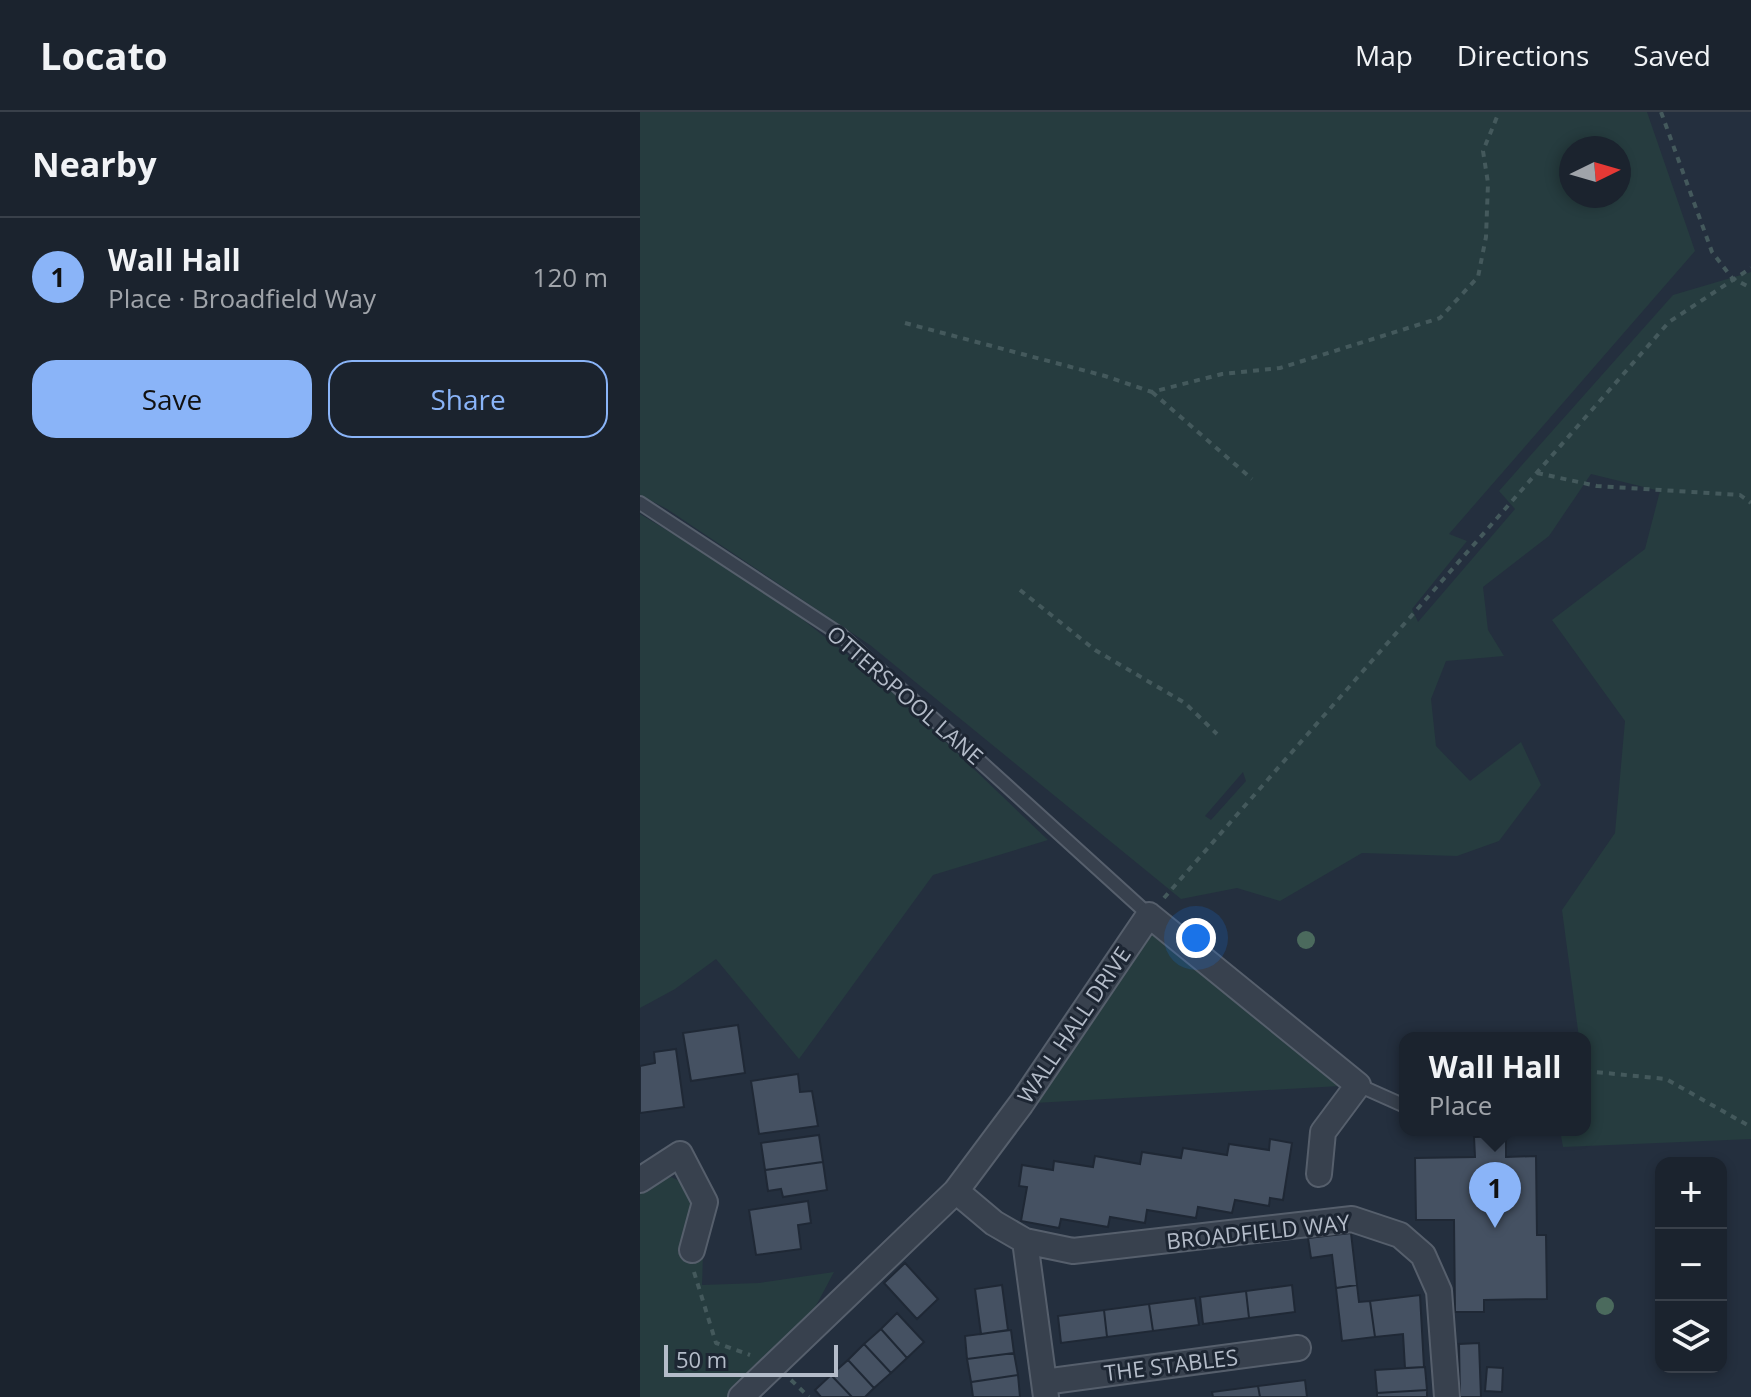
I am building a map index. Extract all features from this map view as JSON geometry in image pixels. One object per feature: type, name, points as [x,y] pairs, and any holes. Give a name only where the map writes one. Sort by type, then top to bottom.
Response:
[{"type":"street","points":[[1149,915],[1358,1085],[1323,1132],[1319,1174]]},
{"type":"street","name":"WALL HALL DRIVE","points":[[741,1397],[956,1191],[1021,1104],[1149,915]]},
{"type":"street","points":[[640,1180],[680,1154],[705,1202],[692,1250]]},
{"type":"street","name":"BROADFIELD WAY","points":[[956,1191],[994,1223],[1025,1241],[1073,1251],[1103,1250],[1352,1219],[1400,1235],[1423,1255],[1439,1291],[1447,1397]]},
{"type":"street","name":"THE STABLES","points":[[1025,1241],[1045,1389],[1298,1348]]},
{"type":"lane","name":"OTTERSPOOL LANE","points":[[640,503],[841,635],[1149,915]]},
{"type":"lane","points":[[1358,1085],[1399,1103]]},
{"type":"path","points":[[1152,392],[1222,374],[1280,368],[1440,318],[1478,277],[1486,237],[1488,183],[1483,151],[1499,112]]},
{"type":"path","points":[[1661,112],[1712,252],[1732,278],[1751,288]]},
{"type":"path","points":[[1149,915],[1669,322],[1751,268]]},
{"type":"path","points":[[905,323],[1105,376],[1152,392],[1252,479]]},
{"type":"path","points":[[1537,473],[1597,486],[1740,495],[1751,503]]},
{"type":"path","points":[[1020,590],[1095,650],[1185,703],[1217,734]]},
{"type":"path","points":[[1591,1072],[1666,1079],[1751,1127]]},
{"type":"path","points":[[692,1250],[696,1283],[716,1343],[773,1364]]},
{"type":"green space","points":[[640,112],[1647,112],[1695,251],[1449,534],[1467,541],[1412,609],[1418,622],[1515,509],[1499,491],[1673,295],[1751,272],[1751,1139],[1563,1147],[1561,1136],[1591,1136],[1591,1032],[1578,1032],[1562,910],[1615,833],[1625,721],[1552,620],[1645,549],[1660,491],[1591,474],[1549,536],[1483,587],[1488,630],[1504,656],[1446,661],[1431,699],[1436,746],[1470,781],[1521,742],[1541,785],[1499,841],[1457,856],[1362,853],[1280,901],[1237,888],[1181,899],[870,645],[667,509],[640,495]],"holes":[[[1243,772],[1246,781],[1211,820],[1205,816]]]},
{"type":"green space","points":[[640,514],[760,586],[886,685],[1048,840],[933,875],[799,1059],[716,959],[675,989],[640,1008]]},
{"type":"green space","points":[[1149,915],[1358,1085],[1034,1103]]},
{"type":"green space","points":[[671,1177],[682,1182],[693,1204],[681,1247],[703,1255],[702,1285],[759,1283],[834,1272],[811,1315],[759,1361],[733,1397],[640,1397],[640,1191]]},
{"type":"building","points":[[738,1025],[745,1073],[691,1081],[683,1033]]},
{"type":"building","points":[[676,1049],[684,1107],[640,1113],[640,1066],[655,1063],[654,1052]]},
{"type":"building","points":[[798,1074],[800,1092],[812,1091],[818,1126],[759,1134],[751,1081]]},
{"type":"building","points":[[819,1135],[823,1162],[765,1170],[761,1143]]},
{"type":"building","points":[[1506,1136],[1506,1157],[1536,1156],[1537,1235],[1546,1235],[1547,1299],[1484,1300],[1484,1312],[1455,1312],[1454,1220],[1416,1220],[1415,1158],[1475,1157],[1474,1137]]},
{"type":"building","points":[[1270,1139],[1292,1143],[1283,1200],[1270,1198],[1269,1206],[1235,1200],[1232,1213],[1198,1207],[1196,1218],[1147,1210],[1145,1223],[1110,1217],[1108,1227],[1061,1219],[1059,1228],[1021,1221],[1027,1187],[1019,1186],[1022,1165],[1053,1170],[1054,1161],[1093,1167],[1095,1156],[1140,1164],[1142,1152],[1181,1158],[1183,1148],[1227,1155],[1229,1144],[1269,1150]]},
{"type":"building","points":[[823,1162],[827,1190],[783,1197],[781,1189],[768,1191],[765,1170]]},
{"type":"building","points":[[808,1201],[811,1223],[798,1225],[801,1249],[756,1255],[749,1210]]},
{"type":"building","points":[[1351,1233],[1357,1285],[1336,1288],[1332,1255],[1311,1258],[1308,1238]]},
{"type":"building","points":[[905,1263],[938,1299],[917,1319],[884,1283]]},
{"type":"building","points":[[1002,1285],[1008,1330],[981,1334],[975,1289]]},
{"type":"building","points":[[1292,1285],[1295,1312],[1249,1318],[1246,1291]]},
{"type":"building","points":[[1357,1285],[1359,1302],[1370,1301],[1375,1337],[1342,1341],[1336,1288]]},
{"type":"building","points":[[1246,1291],[1249,1318],[1203,1324],[1200,1297]]},
{"type":"building","points":[[1420,1295],[1424,1367],[1405,1368],[1403,1334],[1375,1337],[1370,1301]]},
{"type":"building","points":[[1195,1298],[1199,1325],[1153,1331],[1149,1304]]},
{"type":"building","points":[[1149,1304],[1153,1331],[1107,1337],[1104,1310]]},
{"type":"building","points":[[1104,1310],[1107,1337],[1061,1343],[1058,1316]]},
{"type":"building","points":[[897,1313],[924,1342],[907,1358],[881,1329]]},
{"type":"building","points":[[881,1329],[907,1358],[891,1373],[864,1344]]},
{"type":"building","points":[[1011,1330],[1014,1353],[967,1359],[965,1336]]},
{"type":"building","points":[[1479,1343],[1481,1397],[1460,1397],[1459,1344]]},
{"type":"building","points":[[864,1344],[891,1373],[874,1388],[848,1360]]},
{"type":"building","points":[[1014,1353],[1018,1375],[971,1382],[967,1359]]},
{"type":"building","points":[[848,1360],[874,1388],[865,1397],[852,1397],[831,1375]]},
{"type":"building","points":[[1425,1367],[1427,1390],[1377,1393],[1375,1370]]},
{"type":"building","points":[[1487,1367],[1503,1368],[1502,1392],[1485,1391]]},
{"type":"building","points":[[831,1375],[852,1397],[821,1397],[815,1390]]},
{"type":"building","points":[[1018,1375],[1020,1397],[973,1397],[971,1382]]},
{"type":"building","points":[[1305,1380],[1307,1397],[1260,1397],[1258,1386]]},
{"type":"building","points":[[1258,1386],[1260,1397],[1213,1397],[1212,1392]]},
{"type":"building","points":[[1427,1390],[1427,1397],[1377,1397],[1377,1393]]},
{"type":"place","name":"Wall Hall","points":[[1495,1228]]}]
